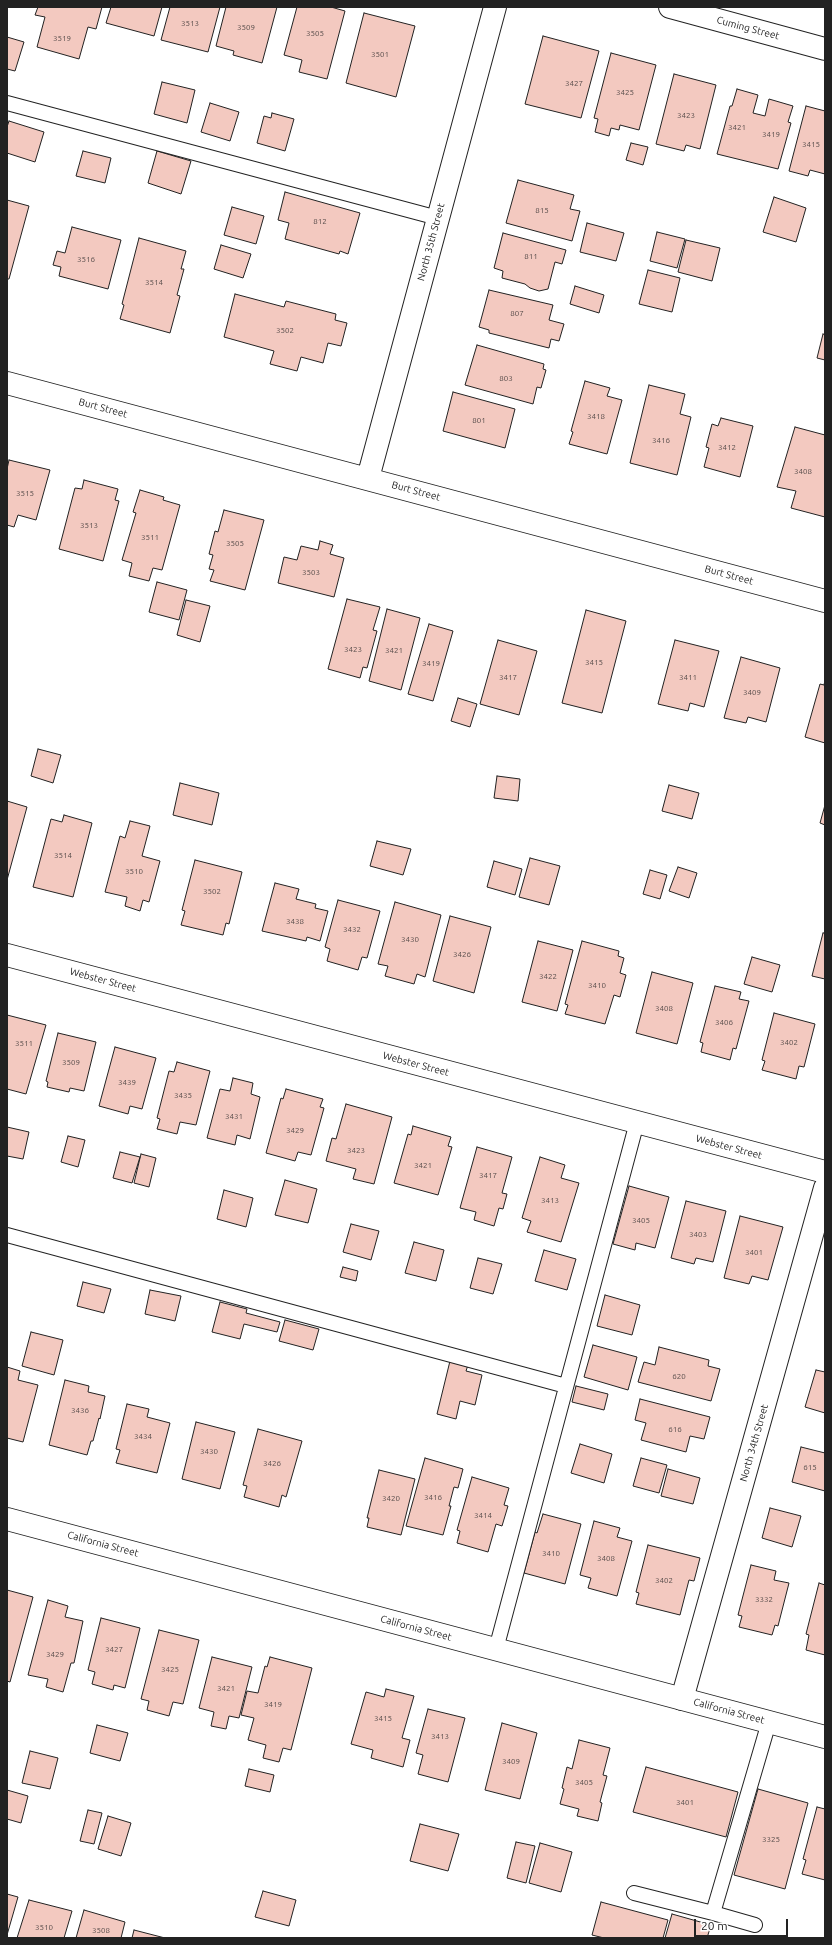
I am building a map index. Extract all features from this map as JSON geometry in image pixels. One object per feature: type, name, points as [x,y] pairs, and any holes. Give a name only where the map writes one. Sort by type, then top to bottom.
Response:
[{"type":"street","name":"North 35th Street","points":[[368,478],[495,7]]},
{"type":"street","name":"Cuming Street","points":[[670,7],[825,49]]},
{"type":"street","name":"Burt Street","points":[[7,383],[825,601]]},
{"type":"street","name":"Webster Street","points":[[7,955],[825,1172]]},
{"type":"street","name":"North 34th Street","points":[[682,1699],[825,1188]]},
{"type":"street","name":"California Street","points":[[7,1519],[825,1737]]},
{"type":"lane","points":[[7,103],[438,218]]},
{"type":"lane","points":[[496,1649],[637,1122]]},
{"type":"lane","points":[[7,1235],[566,1386]]},
{"type":"lane","points":[[713,1913],[770,1722]]},
{"type":"lane","points":[[634,1893],[755,1925]]},
{"type":"building","points":[[38,7],[102,7],[96,29],[88,27],[79,59],[37,47],[45,17],[35,15]]},
{"type":"building","points":[[111,7],[162,7],[154,36],[106,23]]},
{"type":"building","points":[[170,7],[220,7],[208,52],[161,40]]},
{"type":"building","points":[[226,7],[277,7],[262,63],[233,55],[234,51],[216,46]]},
{"type":"building","points":[[297,7],[331,7],[345,11],[327,79],[299,72],[302,60],[284,55]]},
{"type":"building","points":[[364,13],[415,26],[396,97],[346,83]]},
{"type":"building","points":[[543,36],[599,51],[581,118],[525,104]]},
{"type":"building","points":[[7,37],[24,42],[15,71],[7,69]]},
{"type":"building","points":[[611,53],[656,65],[639,130],[620,125],[619,130],[611,128],[609,136],[595,132],[598,119],[594,118]]},
{"type":"building","points":[[674,74],[716,85],[700,149],[686,145],[684,151],[656,144]]},
{"type":"building","points":[[162,82],[195,90],[187,123],[154,114]]},
{"type":"building","points":[[737,89],[758,95],[753,113],[765,116],[769,99],[793,106],[788,122],[791,123],[778,169],[717,154],[730,106],[732,106]]},
{"type":"building","points":[[210,103],[239,112],[230,141],[201,132]]},
{"type":"building","points":[[806,106],[825,111],[825,174],[810,170],[808,176],[789,171]]},
{"type":"building","points":[[272,113],[294,119],[285,151],[257,143],[264,116],[271,118]]},
{"type":"building","points":[[9,121],[44,132],[35,162],[7,153],[7,127]]},
{"type":"building","points":[[631,143],[648,147],[643,165],[626,160]]},
{"type":"building","points":[[83,151],[111,158],[105,183],[76,176]]},
{"type":"building","points":[[157,151],[191,161],[181,194],[148,183]]},
{"type":"building","points":[[518,180],[574,195],[570,209],[580,211],[572,241],[506,223]]},
{"type":"building","points":[[285,192],[360,213],[348,254],[340,251],[339,254],[285,239],[289,223],[278,220]]},
{"type":"building","points":[[774,197],[806,208],[796,242],[763,232]]},
{"type":"building","points":[[7,200],[29,206],[9,279],[7,279]]},
{"type":"building","points":[[232,207],[264,216],[256,244],[224,235]]},
{"type":"building","points":[[587,223],[624,233],[616,261],[580,252]]},
{"type":"building","points":[[72,227],[121,240],[108,289],[59,276],[61,267],[53,265],[57,251],[65,253]]},
{"type":"building","points":[[657,232],[685,239],[677,268],[650,261]]},
{"type":"building","points":[[503,233],[566,250],[562,264],[555,262],[548,289],[539,291],[530,288],[525,284],[502,278],[503,271],[494,268]]},
{"type":"building","points":[[139,238],[186,251],[181,269],[184,269],[177,295],[180,296],[170,333],[120,319],[124,305],[122,304]]},
{"type":"building","points":[[686,240],[720,248],[712,281],[678,272]]},
{"type":"building","points":[[221,245],[251,254],[243,278],[214,269]]},
{"type":"building","points":[[648,270],[680,278],[672,312],[639,304]]},
{"type":"building","points":[[575,286],[604,295],[599,313],[570,304]]},
{"type":"building","points":[[489,290],[553,305],[549,320],[564,324],[559,341],[551,339],[549,348],[489,333],[489,330],[479,327]]},
{"type":"building","points":[[235,294],[284,307],[286,301],[336,314],[335,320],[347,323],[341,346],[328,343],[323,363],[301,357],[297,371],[270,364],[274,351],[224,337]]},
{"type":"building","points":[[823,334],[825,335],[825,360],[817,358]]},
{"type":"building","points":[[477,345],[544,364],[543,369],[546,370],[541,388],[537,387],[533,404],[465,385]]},
{"type":"building","points":[[585,381],[610,388],[607,396],[622,400],[607,454],[569,444],[573,432],[571,431]]},
{"type":"building","points":[[649,385],[685,394],[680,414],[691,417],[677,475],[630,463]]},
{"type":"building","points":[[453,392],[515,409],[505,448],[443,431]]},
{"type":"building","points":[[721,418],[753,426],[740,477],[704,467],[709,448],[706,447],[712,424],[718,426]]},
{"type":"building","points":[[795,427],[825,435],[825,517],[791,508],[796,491],[777,487]]},
{"type":"building","points":[[9,460],[50,470],[36,520],[18,515],[14,527],[7,525],[7,469]]},
{"type":"building","points":[[84,480],[118,489],[115,500],[119,501],[103,561],[59,549],[75,488],[82,489]]},
{"type":"building","points":[[140,490],[164,497],[163,500],[180,505],[162,570],[153,568],[149,581],[129,576],[132,563],[122,560],[136,513],[133,512]]},
{"type":"building","points":[[224,510],[264,520],[245,590],[210,581],[214,570],[209,569],[213,555],[209,554],[215,531],[218,532]]},
{"type":"building","points":[[320,541],[333,545],[330,554],[344,558],[334,597],[278,583],[284,557],[297,560],[301,546],[318,550]]},
{"type":"building","points":[[157,582],[187,590],[179,620],[149,612]]},
{"type":"building","points":[[347,599],[380,607],[373,630],[377,631],[367,668],[363,667],[360,678],[328,669]]},
{"type":"building","points":[[186,600],[210,606],[200,642],[177,635]]},
{"type":"building","points":[[387,609],[420,618],[401,690],[369,681]]},
{"type":"building","points":[[586,610],[626,621],[602,713],[562,703]]},
{"type":"building","points":[[429,624],[453,631],[433,701],[408,694]]},
{"type":"building","points":[[498,640],[537,651],[519,715],[480,704]]},
{"type":"building","points":[[675,640],[719,651],[704,707],[690,703],[688,711],[658,704]]},
{"type":"building","points":[[741,657],[780,668],[766,722],[748,717],[746,723],[724,718]]},
{"type":"building","points":[[825,680],[825,743],[805,737],[820,684],[824,685]]},
{"type":"building","points":[[458,698],[477,704],[470,727],[451,721]]},
{"type":"building","points":[[38,749],[61,755],[53,783],[31,776]]},
{"type":"building","points":[[497,776],[520,779],[518,801],[494,798]]},
{"type":"building","points":[[180,783],[219,793],[212,825],[173,815]]},
{"type":"building","points":[[669,785],[699,793],[692,819],[662,811]]},
{"type":"building","points":[[7,801],[27,807],[7,880]]},
{"type":"building","points":[[825,805],[825,825],[820,823]]},
{"type":"building","points":[[64,815],[92,823],[73,897],[33,887],[51,819],[62,822]]},
{"type":"building","points":[[130,821],[150,826],[142,856],[160,861],[149,902],[143,900],[140,911],[125,906],[127,897],[105,892],[120,836],[125,838]]},
{"type":"building","points":[[377,841],[411,849],[403,875],[370,866]]},
{"type":"building","points":[[530,858],[560,866],[549,905],[519,897]]},
{"type":"building","points":[[195,860],[242,872],[229,924],[226,923],[223,935],[181,925],[185,911],[182,910]]},
{"type":"building","points":[[494,861],[522,869],[515,895],[487,887]]},
{"type":"building","points":[[678,867],[697,873],[689,898],[669,891]]},
{"type":"building","points":[[650,870],[667,875],[660,899],[643,894]]},
{"type":"building","points":[[275,883],[299,889],[296,899],[316,904],[315,908],[328,911],[320,941],[307,937],[306,941],[262,931]]},
{"type":"building","points":[[338,900],[380,911],[367,958],[362,957],[358,970],[327,961],[330,949],[325,947]]},
{"type":"building","points":[[395,902],[441,915],[425,977],[417,974],[414,984],[385,976],[388,966],[378,964]]},
{"type":"building","points":[[450,916],[491,927],[474,993],[433,981]]},
{"type":"building","points":[[823,933],[825,933],[825,979],[812,976]]},
{"type":"building","points":[[538,941],[573,950],[557,1011],[522,1002]]},
{"type":"building","points":[[582,941],[619,951],[618,956],[624,958],[620,973],[626,975],[620,997],[614,995],[605,1024],[565,1014],[568,1005],[565,1004]]},
{"type":"building","points":[[752,957],[780,965],[772,992],[744,984]]},
{"type":"building","points":[[652,972],[693,983],[677,1044],[636,1033]]},
{"type":"building","points":[[715,986],[741,992],[739,999],[749,1001],[736,1049],[733,1048],[730,1060],[701,1052],[703,1043],[700,1042]]},
{"type":"building","points":[[774,1013],[815,1024],[804,1067],[799,1066],[796,1079],[762,1070],[765,1061],[762,1060]]},
{"type":"building","points":[[7,1015],[46,1025],[26,1094],[7,1089]]},
{"type":"building","points":[[58,1033],[96,1042],[84,1091],[70,1088],[69,1092],[47,1087],[48,1082],[46,1081]]},
{"type":"building","points":[[115,1047],[156,1058],[142,1109],[130,1106],[128,1114],[99,1106]]},
{"type":"building","points":[[177,1062],[210,1071],[196,1125],[180,1122],[177,1134],[157,1129],[160,1119],[157,1118],[169,1071],[174,1072]]},
{"type":"building","points":[[233,1078],[253,1083],[251,1094],[260,1097],[250,1139],[237,1135],[235,1145],[207,1138],[220,1089],[230,1091]]},
{"type":"building","points":[[286,1089],[323,1099],[320,1107],[324,1108],[311,1155],[298,1152],[295,1161],[266,1153],[281,1098],[283,1099]]},
{"type":"building","points":[[346,1104],[392,1117],[374,1184],[353,1179],[356,1169],[326,1161],[332,1138],[336,1139]]},
{"type":"building","points":[[413,1126],[451,1137],[448,1146],[452,1147],[438,1195],[394,1183],[408,1134],[411,1135]]},
{"type":"building","points":[[7,1127],[29,1132],[23,1159],[7,1156]]},
{"type":"building","points":[[68,1136],[85,1140],[78,1167],[61,1162]]},
{"type":"building","points":[[477,1147],[512,1157],[502,1193],[507,1194],[503,1209],[499,1208],[494,1226],[474,1220],[476,1212],[460,1208]]},
{"type":"building","points":[[120,1152],[140,1157],[132,1183],[113,1178]]},
{"type":"building","points":[[141,1154],[156,1158],[149,1187],[134,1183]]},
{"type":"building","points":[[540,1157],[565,1165],[561,1178],[579,1183],[561,1242],[527,1232],[531,1221],[522,1218]]},
{"type":"building","points":[[285,1180],[317,1189],[308,1223],[275,1215]]},
{"type":"building","points":[[629,1186],[669,1197],[655,1248],[636,1243],[635,1250],[613,1244]]},
{"type":"building","points":[[224,1190],[253,1198],[246,1227],[217,1219]]},
{"type":"building","points":[[686,1201],[726,1211],[713,1262],[696,1258],[694,1264],[671,1258]]},
{"type":"building","points":[[740,1216],[783,1227],[768,1280],[752,1276],[749,1284],[724,1278]]},
{"type":"building","points":[[351,1224],[379,1231],[371,1260],[343,1252]]},
{"type":"building","points":[[414,1242],[444,1250],[436,1281],[405,1273]]},
{"type":"building","points":[[544,1250],[576,1259],[567,1290],[535,1281]]},
{"type":"building","points":[[478,1258],[502,1264],[493,1294],[470,1288]]},
{"type":"building","points":[[343,1267],[358,1271],[356,1281],[340,1277]]},
{"type":"building","points":[[83,1282],[111,1289],[104,1313],[77,1306]]},
{"type":"building","points":[[150,1290],[181,1296],[175,1321],[145,1314]]},
{"type":"building","points":[[605,1295],[640,1305],[632,1335],[597,1326]]},
{"type":"building","points":[[220,1302],[247,1309],[246,1313],[280,1322],[277,1332],[244,1324],[240,1339],[212,1332]]},
{"type":"building","points":[[285,1320],[319,1329],[313,1350],[279,1341]]},
{"type":"building","points":[[31,1332],[63,1340],[54,1375],[22,1366]]},
{"type":"building","points":[[593,1345],[637,1357],[628,1390],[584,1377]]},
{"type":"building","points":[[659,1347],[709,1360],[708,1366],[720,1369],[711,1401],[638,1382],[644,1362],[655,1365]]},
{"type":"building","points":[[450,1361],[468,1365],[466,1371],[482,1375],[475,1405],[460,1401],[456,1419],[437,1414]]},
{"type":"building","points":[[7,1367],[20,1371],[18,1380],[38,1385],[23,1442],[7,1438]]},
{"type":"building","points":[[816,1370],[825,1372],[825,1413],[805,1407]]},
{"type":"building","points":[[65,1380],[89,1386],[88,1392],[105,1396],[100,1419],[99,1418],[93,1441],[91,1441],[87,1455],[49,1445]]},
{"type":"building","points":[[576,1386],[608,1394],[604,1410],[572,1402]]},
{"type":"building","points":[[640,1399],[710,1417],[704,1439],[690,1436],[686,1452],[641,1440],[646,1423],[635,1420]]},
{"type":"building","points":[[127,1404],[149,1409],[147,1417],[170,1423],[157,1473],[116,1463],[120,1450],[116,1449]]},
{"type":"building","points":[[196,1422],[235,1432],[220,1489],[182,1479]]},
{"type":"building","points":[[258,1429],[302,1441],[286,1497],[282,1495],[279,1507],[244,1497],[247,1486],[243,1485]]},
{"type":"building","points":[[580,1444],[612,1454],[604,1483],[571,1473]]},
{"type":"building","points":[[801,1447],[825,1453],[825,1491],[792,1482]]},
{"type":"building","points":[[425,1458],[463,1469],[458,1488],[454,1487],[449,1506],[451,1506],[443,1535],[406,1526]]},
{"type":"building","points":[[641,1458],[667,1465],[659,1493],[633,1486]]},
{"type":"building","points":[[668,1469],[700,1478],[693,1504],[661,1496]]},
{"type":"building","points":[[379,1470],[415,1479],[401,1535],[367,1527],[369,1518],[367,1518]]},
{"type":"building","points":[[472,1477],[509,1488],[504,1505],[508,1506],[502,1526],[496,1524],[488,1552],[457,1543],[460,1531],[457,1530]]},
{"type":"building","points":[[770,1508],[801,1516],[792,1547],[762,1538]]},
{"type":"building","points":[[543,1514],[581,1524],[565,1584],[524,1573],[535,1532],[537,1533]]},
{"type":"building","points":[[594,1521],[620,1528],[617,1537],[632,1541],[617,1596],[588,1588],[591,1578],[580,1575]]},
{"type":"building","points":[[648,1545],[700,1558],[694,1581],[689,1580],[680,1615],[636,1604],[639,1593],[636,1592]]},
{"type":"building","points":[[751,1565],[776,1571],[774,1580],[789,1583],[778,1626],[775,1625],[772,1635],[739,1627],[742,1616],[738,1615]]},
{"type":"building","points":[[819,1583],[825,1585],[825,1655],[806,1650],[809,1635],[806,1634]]},
{"type":"building","points":[[7,1590],[33,1597],[10,1682],[7,1681]]},
{"type":"building","points":[[48,1600],[68,1606],[65,1617],[83,1621],[74,1663],[71,1663],[63,1692],[46,1687],[48,1679],[28,1675]]},
{"type":"building","points":[[101,1618],[140,1628],[125,1688],[114,1685],[113,1690],[92,1684],[95,1672],[88,1670]]},
{"type":"building","points":[[159,1630],[199,1640],[183,1704],[173,1702],[169,1716],[147,1710],[149,1701],[141,1699]]},
{"type":"building","points":[[212,1657],[252,1667],[239,1718],[229,1716],[226,1729],[211,1726],[214,1712],[199,1708]]},
{"type":"building","points":[[270,1657],[312,1668],[291,1750],[283,1748],[279,1762],[263,1758],[266,1745],[248,1740],[254,1718],[241,1715],[247,1691],[258,1693],[265,1666],[267,1667]]},
{"type":"building","points":[[386,1689],[414,1696],[402,1738],[410,1740],[403,1767],[371,1758],[373,1750],[351,1744],[366,1692],[384,1697]]},
{"type":"building","points":[[428,1709],[465,1718],[448,1782],[418,1774],[423,1755],[416,1753]]},
{"type":"building","points":[[502,1723],[537,1733],[520,1799],[485,1790]]},
{"type":"building","points":[[97,1725],[128,1733],[120,1761],[90,1753]]},
{"type":"building","points":[[579,1740],[610,1748],[603,1775],[607,1776],[600,1802],[602,1803],[598,1821],[577,1816],[579,1809],[560,1804],[567,1767],[572,1769]]},
{"type":"building","points":[[30,1751],[58,1758],[50,1789],[22,1783]]},
{"type":"building","points":[[646,1767],[738,1792],[726,1837],[633,1812]]},
{"type":"building","points":[[249,1769],[274,1775],[270,1792],[245,1786]]},
{"type":"building","points":[[758,1789],[808,1803],[785,1889],[734,1875]]},
{"type":"building","points":[[7,1790],[28,1796],[21,1823],[7,1819]]},
{"type":"building","points":[[817,1807],[825,1809],[825,1880],[802,1874],[806,1860],[803,1859]]},
{"type":"building","points":[[88,1810],[102,1813],[94,1844],[80,1841]]},
{"type":"building","points":[[108,1816],[131,1823],[121,1856],[98,1849]]},
{"type":"building","points":[[420,1824],[459,1834],[448,1871],[410,1861]]},
{"type":"building","points":[[516,1842],[535,1846],[526,1883],[507,1878]]},
{"type":"building","points":[[540,1843],[572,1852],[561,1892],[529,1883]]},
{"type":"building","points":[[263,1891],[296,1900],[289,1926],[255,1917]]},
{"type":"building","points":[[7,1894],[18,1897],[7,1935]]},
{"type":"building","points":[[29,1900],[72,1911],[64,1938],[17,1938]]},
{"type":"building","points":[[601,1902],[668,1920],[663,1938],[604,1938],[592,1935]]},
{"type":"building","points":[[84,1910],[125,1922],[121,1938],[76,1938]]},
{"type":"building","points":[[672,1914],[711,1925],[707,1938],[665,1938]]},
{"type":"building","points":[[134,1930],[165,1938],[132,1938]]}]
